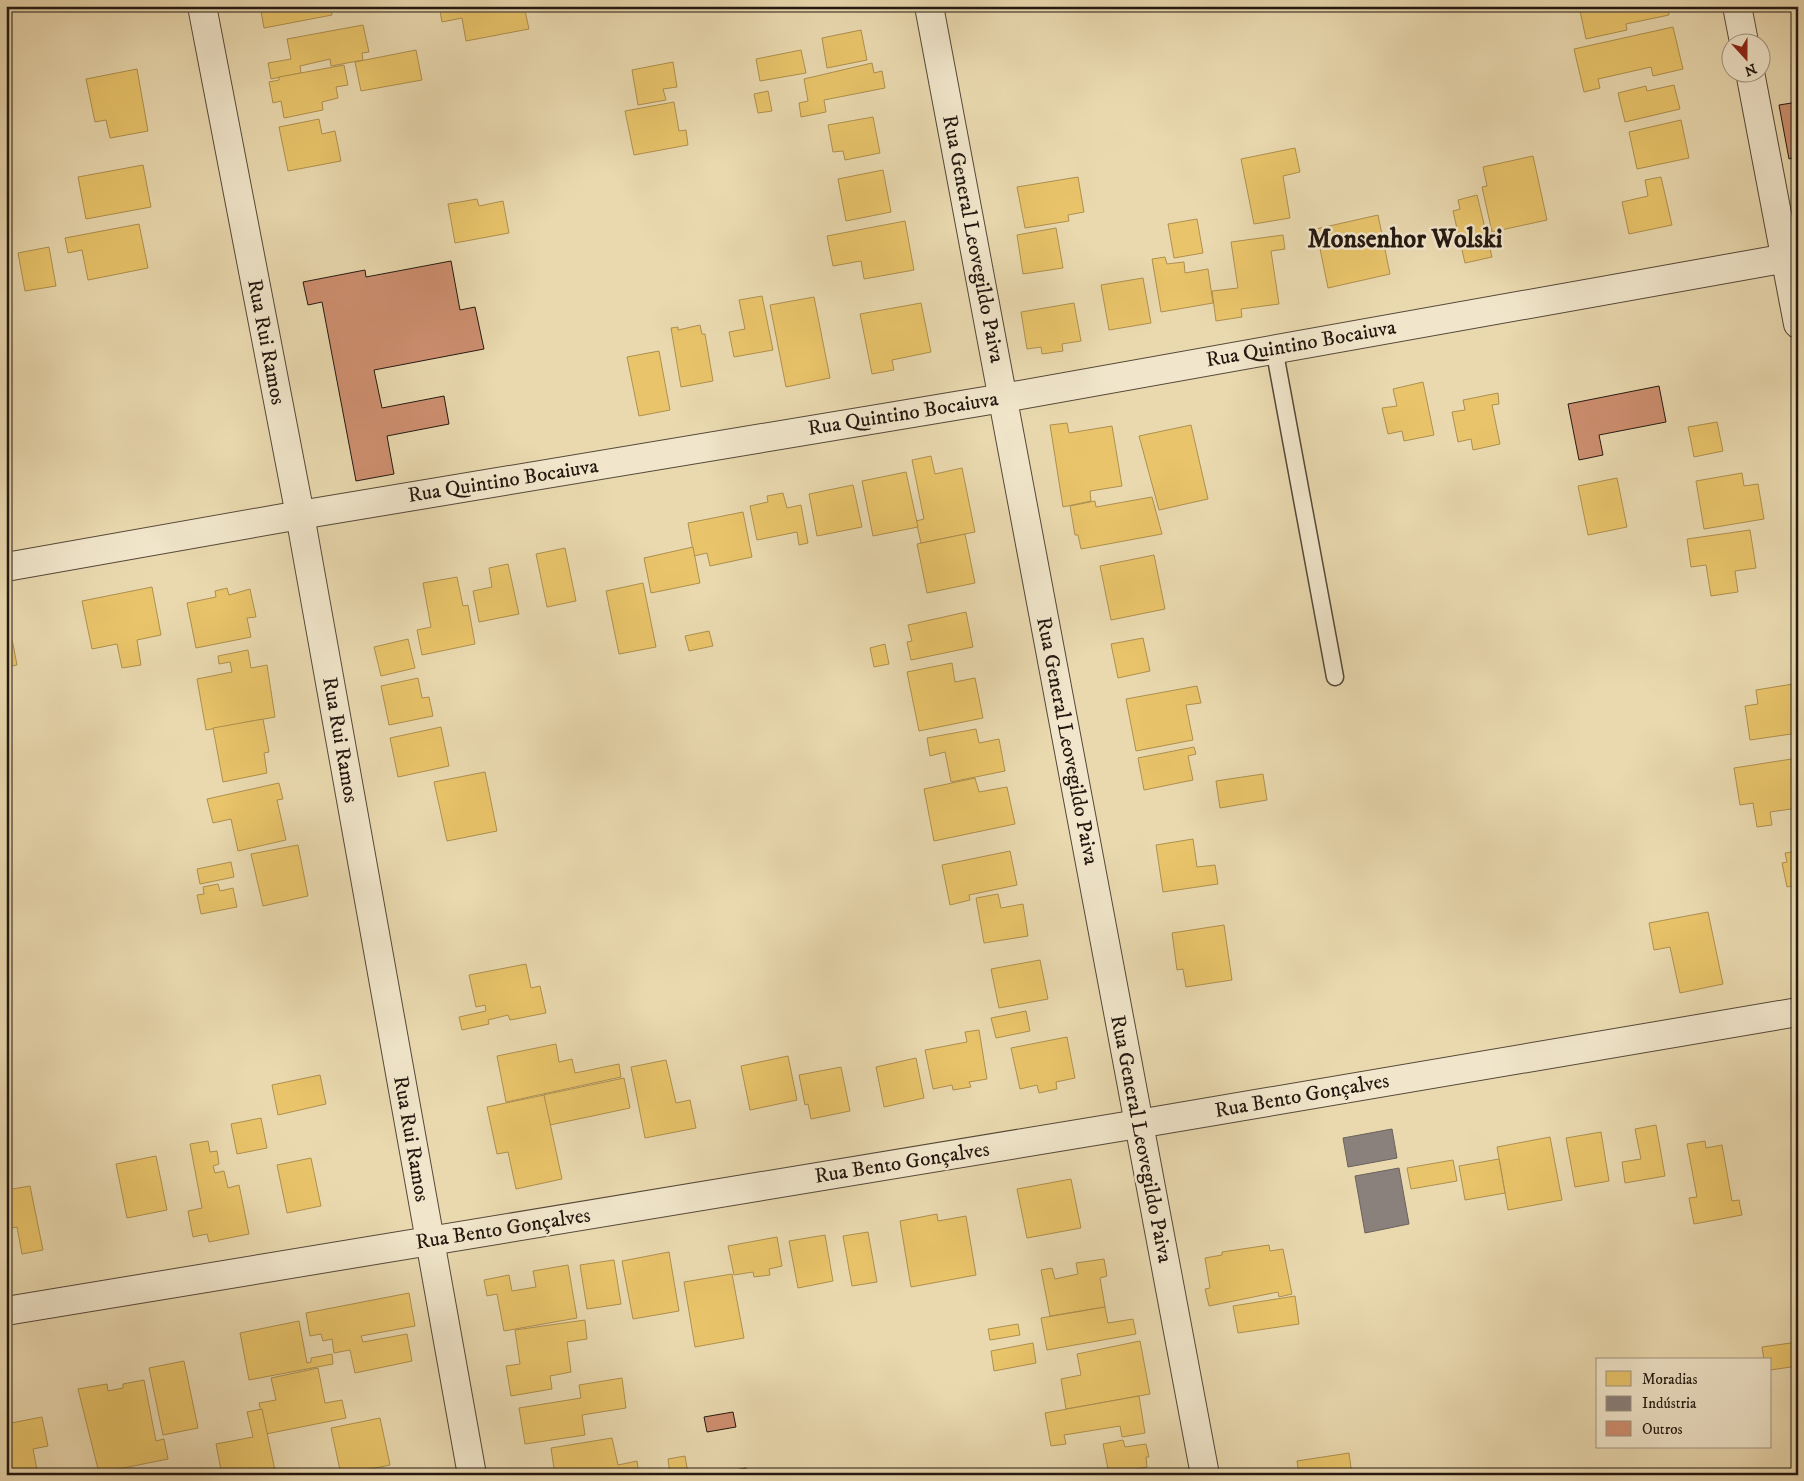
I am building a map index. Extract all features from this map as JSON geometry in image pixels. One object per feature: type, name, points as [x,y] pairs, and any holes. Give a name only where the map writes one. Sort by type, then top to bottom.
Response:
[{"type":"street","name":"Rua Rui Ramos","points":[[202,6],[300,515],[472,1475]]},
{"type":"street","name":"Rua General Leovegildo Paiva","points":[[929,6],[1205,1475]]},
{"type":"street","points":[[1737,6],[1742,32]]},
{"type":"street","points":[[1752,82],[1792,257],[1798,324]]},
{"type":"street","name":"Rua Quintino Bocaiuva","points":[[6,566],[1003,398],[1274,348],[1792,257]]},
{"type":"street","name":"Rua Bento Gonçalves","points":[[6,1312],[1798,1012]]},
{"type":"lane","points":[[1274,348],[1335,678]]},
{"type":"building: Moradias","points":[[260,6],[330,6],[332,15],[264,28]]},
{"type":"building: Moradias","points":[[439,6],[524,6],[529,29],[466,41],[462,18],[442,22]]},
{"type":"building: Moradias","points":[[1579,6],[1668,6],[1669,15],[1626,24],[1627,30],[1586,39]]},
{"type":"building: Moradias","points":[[363,25],[369,52],[362,53],[363,60],[331,66],[330,59],[300,66],[301,73],[271,79],[268,63],[291,59],[287,39]]},
{"type":"building: Moradias","points":[[1673,27],[1683,69],[1653,76],[1651,67],[1598,79],[1600,88],[1584,92],[1574,49]]},
{"type":"building: Moradias","points":[[861,30],[867,60],[827,68],[822,38]]},
{"type":"building: Moradias","points":[[416,50],[422,80],[361,91],[355,62]]},
{"type":"building: Moradias","points":[[801,50],[806,73],[760,81],[756,59]]},
{"type":"building: Moradias","points":[[673,62],[677,87],[663,89],[666,100],[638,105],[632,70]]},
{"type":"building: Moradias","points":[[872,63],[874,73],[882,71],[885,88],[824,100],[826,112],[801,117],[799,103],[808,101],[804,79]]},
{"type":"building: Moradias","points":[[344,65],[348,85],[336,87],[338,98],[322,102],[323,110],[284,118],[281,101],[273,103],[269,82],[279,80],[279,77]]},
{"type":"building: Moradias","points":[[137,69],[148,131],[110,138],[106,120],[95,122],[86,79]]},
{"type":"building: Moradias","points":[[1674,85],[1680,109],[1625,122],[1618,93],[1646,86],[1647,91]]},
{"type":"building: Moradias","points":[[768,91],[772,111],[758,113],[754,94]]},
{"type":"building: Moradias","points":[[674,102],[679,131],[686,130],[688,145],[634,155],[625,111]]},
{"type":"building: Moradias","points":[[873,117],[880,153],[845,160],[843,151],[833,152],[828,125]]},
{"type":"building: Moradias","points":[[319,119],[322,134],[335,131],[341,161],[288,171],[279,127]]},
{"type":"building: Moradias","points":[[1681,120],[1689,158],[1637,169],[1629,132]]},
{"type":"building: Moradias","points":[[1295,148],[1300,172],[1283,176],[1290,218],[1254,224],[1241,159]]},
{"type":"building: Moradias","points":[[1533,156],[1547,220],[1492,232],[1482,187],[1487,186],[1483,167]]},
{"type":"building: Moradias","points":[[143,165],[151,207],[86,219],[78,177]]},
{"type":"building: Moradias","points":[[883,170],[891,212],[846,221],[838,179]]},
{"type":"building: Moradias","points":[[1078,177],[1084,212],[1068,215],[1069,221],[1025,228],[1017,187]]},
{"type":"building: Moradias","points":[[1661,177],[1672,225],[1629,234],[1622,202],[1648,196],[1645,180]]},
{"type":"building: Moradias","points":[[1477,195],[1492,257],[1465,263],[1453,211],[1460,209],[1458,200]]},
{"type":"building: Moradias","points":[[477,199],[479,206],[503,201],[509,233],[455,243],[448,204]]},
{"type":"building: Moradias","points":[[1378,215],[1390,274],[1328,288],[1316,229]]},
{"type":"building: Moradias","points":[[1197,219],[1203,253],[1174,258],[1168,224]]},
{"type":"building: Moradias","points":[[905,221],[914,270],[864,279],[861,261],[833,266],[827,236]]},
{"type":"building: Moradias","points":[[139,224],[148,268],[88,280],[82,250],[68,253],[65,238]]},
{"type":"building: Moradias","points":[[1056,228],[1063,268],[1023,274],[1017,235]]},
{"type":"building: Moradias","points":[[1283,235],[1285,249],[1271,251],[1279,304],[1241,309],[1242,317],[1216,321],[1212,291],[1238,288],[1231,242]]},
{"type":"building: Moradias","points":[[49,247],[56,286],[25,291],[18,253]]},
{"type":"building: Moradias","points":[[1165,257],[1167,264],[1184,262],[1185,273],[1208,269],[1213,303],[1161,312],[1152,259]]},
{"type":"building: Moradias","points":[[1143,278],[1151,323],[1109,330],[1101,285]]},
{"type":"building: Moradias","points":[[762,296],[773,350],[734,357],[729,332],[745,329],[739,300]]},
{"type":"building: Moradias","points":[[814,297],[830,378],[786,387],[770,305]]},
{"type":"building: Moradias","points":[[921,303],[931,352],[892,360],[894,370],[872,374],[860,314]]},
{"type":"building: Moradias","points":[[1074,303],[1081,341],[1062,344],[1063,351],[1042,354],[1041,347],[1027,349],[1021,312]]},
{"type":"building: Moradias","points":[[700,325],[702,334],[705,334],[713,381],[681,387],[671,328],[678,327],[678,330]]},
{"type":"building: Moradias","points":[[659,351],[670,410],[639,416],[627,357]]},
{"type":"building: Moradias","points":[[1423,382],[1434,435],[1404,441],[1402,431],[1388,434],[1382,408],[1397,406],[1393,389]]},
{"type":"building: Moradias","points":[[1498,393],[1499,404],[1492,405],[1500,444],[1473,450],[1471,439],[1458,442],[1452,412],[1465,410],[1463,400]]},
{"type":"building: Moradias","points":[[1717,422],[1723,451],[1694,457],[1688,427]]},
{"type":"building: Moradias","points":[[1067,423],[1069,433],[1112,426],[1122,486],[1090,491],[1091,501],[1063,507],[1050,425]]},
{"type":"building: Moradias","points":[[1191,425],[1208,499],[1159,510],[1139,436]]},
{"type":"building: Moradias","points":[[931,456],[935,474],[962,468],[975,532],[921,543],[916,521],[924,519],[912,460]]},
{"type":"building: Moradias","points":[[906,472],[918,527],[873,536],[862,481]]},
{"type":"building: Moradias","points":[[1742,473],[1744,486],[1758,484],[1764,519],[1704,529],[1696,481]]},
{"type":"building: Moradias","points":[[1617,478],[1627,527],[1588,535],[1578,486]]},
{"type":"building: Moradias","points":[[853,485],[862,527],[817,536],[809,494]]},
{"type":"building: Moradias","points":[[783,493],[787,508],[801,505],[808,543],[799,545],[797,532],[757,540],[750,506],[768,502],[767,496]]},
{"type":"building: Moradias","points":[[1152,497],[1162,534],[1081,549],[1078,535],[1075,535],[1070,506],[1095,501],[1096,507]]},
{"type":"building: Moradias","points":[[743,512],[752,557],[710,566],[707,553],[694,556],[688,523]]},
{"type":"building: Moradias","points":[[1750,530],[1756,568],[1735,571],[1738,592],[1711,596],[1706,565],[1691,567],[1687,539]]},
{"type":"building: Moradias","points":[[965,534],[975,583],[927,593],[917,544]]},
{"type":"building: Moradias","points":[[693,547],[700,583],[651,593],[644,558]]},
{"type":"building: Moradias","points":[[565,548],[576,601],[547,607],[536,554]]},
{"type":"building: Moradias","points":[[1154,555],[1165,609],[1111,620],[1100,566]]},
{"type":"building: Moradias","points":[[508,564],[519,614],[479,622],[473,591],[492,587],[489,568]]},
{"type":"building: Moradias","points":[[457,577],[463,606],[468,605],[475,644],[422,655],[417,630],[431,627],[423,583]]},
{"type":"building: Moradias","points":[[643,583],[656,647],[619,654],[606,591]]},
{"type":"building: Moradias","points":[[152,587],[161,635],[137,640],[141,665],[122,668],[117,644],[92,649],[82,601]]},
{"type":"building: Moradias","points":[[227,588],[229,595],[250,589],[256,617],[247,618],[251,637],[196,648],[187,603],[216,597],[215,591]]},
{"type":"building: Moradias","points":[[966,612],[973,647],[911,660],[907,642],[912,641],[908,625]]},
{"type":"building: Moradias","points":[[709,631],[713,646],[689,651],[685,636]]},
{"type":"building: Moradias","points":[[1143,638],[1150,671],[1118,678],[1111,644]]},
{"type":"building: Moradias","points":[[12,639],[17,665],[6,667],[6,640]]},
{"type":"building: Moradias","points":[[408,639],[415,668],[381,676],[374,647]]},
{"type":"building: Moradias","points":[[885,644],[889,664],[874,667],[870,648]]},
{"type":"building: Moradias","points":[[248,650],[251,668],[267,665],[275,717],[206,730],[197,679],[232,672],[230,662],[219,664],[218,656]]},
{"type":"building: Moradias","points":[[952,663],[955,682],[975,678],[983,718],[919,731],[907,672]]},
{"type":"building: Moradias","points":[[418,678],[422,698],[429,697],[433,716],[389,725],[381,686]]},
{"type":"building: Moradias","points":[[1793,684],[1795,698],[1798,698],[1798,733],[1750,740],[1745,706],[1758,704],[1756,690]]},
{"type":"building: Moradias","points":[[1197,686],[1201,703],[1186,705],[1193,740],[1136,751],[1126,699]]},
{"type":"building: Moradias","points":[[263,719],[269,752],[264,753],[267,773],[223,782],[213,728]]},
{"type":"building: Moradias","points":[[441,727],[449,766],[398,777],[390,738]]},
{"type":"building: Moradias","points":[[976,729],[979,743],[999,739],[1005,771],[951,782],[945,752],[930,756],[927,738]]},
{"type":"building: Moradias","points":[[1194,747],[1196,754],[1188,756],[1193,780],[1144,790],[1138,758]]},
{"type":"building: Moradias","points":[[1798,758],[1798,808],[1770,812],[1772,825],[1757,827],[1753,803],[1740,805],[1734,768]]},
{"type":"building: Moradias","points":[[485,772],[497,831],[447,841],[434,782]]},
{"type":"building: Moradias","points":[[1263,774],[1267,800],[1220,808],[1216,781]]},
{"type":"building: Moradias","points":[[975,778],[979,792],[1007,787],[1015,824],[934,841],[924,789]]},
{"type":"building: Moradias","points":[[279,783],[283,799],[277,800],[286,840],[238,851],[231,819],[213,823],[207,799]]},
{"type":"building: Moradias","points":[[1193,839],[1197,867],[1215,865],[1218,884],[1163,892],[1156,845]]},
{"type":"building: Moradias","points":[[298,845],[308,896],[263,906],[251,854]]},
{"type":"building: Moradias","points":[[1010,851],[1017,885],[969,895],[970,900],[950,905],[942,865]]},
{"type":"building: Moradias","points":[[1798,851],[1798,885],[1787,887],[1782,863],[1787,862],[1785,853]]},
{"type":"building: Moradias","points":[[231,862],[234,877],[200,884],[197,869]]},
{"type":"building: Moradias","points":[[218,884],[220,891],[233,888],[237,907],[201,914],[197,895],[204,894],[203,887]]},
{"type":"building: Moradias","points":[[998,894],[1001,908],[1023,904],[1028,936],[984,943],[976,898]]},
{"type":"building: Moradias","points":[[1708,912],[1723,984],[1680,993],[1670,947],[1654,950],[1649,923]]},
{"type":"building: Moradias","points":[[1224,925],[1232,980],[1186,987],[1183,969],[1177,970],[1172,933]]},
{"type":"building: Moradias","points":[[1040,960],[1048,999],[999,1008],[991,969]]},
{"type":"building: Moradias","points":[[526,964],[531,988],[540,986],[546,1013],[510,1020],[508,1015],[488,1020],[489,1024],[462,1030],[459,1017],[486,1011],[485,1005],[476,1007],[469,975]]},
{"type":"building: Moradias","points":[[1026,1011],[1030,1031],[996,1038],[991,1018]]},
{"type":"building: Moradias","points":[[979,1030],[987,1079],[969,1082],[971,1087],[953,1090],[952,1085],[933,1089],[925,1050],[967,1042],[965,1032]]},
{"type":"building: Moradias","points":[[1067,1037],[1075,1078],[1056,1082],[1057,1089],[1039,1093],[1037,1085],[1020,1089],[1011,1048]]},
{"type":"building: Moradias","points":[[556,1044],[559,1062],[572,1059],[575,1073],[619,1064],[621,1077],[506,1102],[497,1056]]},
{"type":"building: Moradias","points":[[788,1056],[797,1100],[750,1110],[741,1066]]},
{"type":"building: Moradias","points":[[916,1058],[924,1098],[884,1107],[876,1067]]},
{"type":"building: Moradias","points":[[666,1060],[676,1103],[690,1100],[696,1128],[645,1138],[631,1067]]},
{"type":"building: Moradias","points":[[841,1067],[850,1111],[811,1119],[808,1104],[805,1105],[799,1075]]},
{"type":"building: Moradias","points":[[320,1075],[326,1104],[278,1115],[272,1085]]},
{"type":"building: Moradias","points":[[624,1078],[630,1108],[550,1125],[543,1095]]},
{"type":"building: Moradias","points":[[544,1095],[562,1179],[516,1189],[508,1152],[497,1154],[487,1107]]},
{"type":"building: Moradias","points":[[261,1118],[267,1148],[237,1154],[231,1124]]},
{"type":"building: Moradias","points":[[1656,1125],[1665,1176],[1625,1183],[1622,1162],[1641,1159],[1635,1129]]},
{"type":"building: Moradias","points":[[1601,1132],[1609,1181],[1575,1187],[1566,1138]]},
{"type":"building: Moradias","points":[[1550,1137],[1562,1200],[1508,1210],[1497,1147]]},
{"type":"building: Moradias","points":[[208,1141],[210,1152],[217,1151],[219,1164],[213,1166],[215,1173],[224,1171],[228,1188],[239,1185],[249,1234],[209,1242],[207,1234],[193,1237],[188,1211],[202,1208],[190,1144]]},
{"type":"building: Moradias","points":[[1705,1141],[1706,1148],[1722,1145],[1732,1201],[1739,1200],[1742,1215],[1694,1224],[1689,1198],[1697,1197],[1687,1144]]},
{"type":"building: Moradias","points":[[156,1156],[167,1210],[127,1218],[116,1164]]},
{"type":"building: Moradias","points":[[311,1158],[321,1206],[287,1213],[277,1165]]},
{"type":"building: Moradias","points":[[1499,1159],[1505,1193],[1465,1200],[1459,1166]]},
{"type":"building: Moradias","points":[[1453,1160],[1457,1181],[1411,1189],[1407,1168]]},
{"type":"building: Moradias","points":[[1071,1179],[1081,1228],[1027,1238],[1017,1189]]},
{"type":"building: Moradias","points":[[30,1186],[43,1250],[22,1254],[17,1227],[6,1229],[6,1190]]},
{"type":"building: Moradias","points":[[937,1214],[938,1221],[966,1216],[976,1275],[911,1287],[900,1221]]},
{"type":"building: Moradias","points":[[868,1232],[877,1282],[852,1286],[843,1236]]},
{"type":"building: Moradias","points":[[825,1235],[833,1281],[798,1288],[789,1241]]},
{"type":"building: Moradias","points":[[777,1237],[782,1266],[769,1269],[770,1275],[754,1277],[753,1272],[734,1275],[728,1246]]},
{"type":"building: Moradias","points":[[1269,1245],[1270,1251],[1283,1249],[1292,1294],[1279,1297],[1278,1292],[1209,1306],[1205,1289],[1210,1288],[1205,1258],[1222,1255],[1222,1252]]},
{"type":"building: Moradias","points":[[669,1252],[679,1311],[633,1319],[622,1261]]},
{"type":"building: Moradias","points":[[1104,1259],[1107,1276],[1100,1278],[1105,1307],[1050,1316],[1041,1270],[1052,1268],[1055,1279],[1078,1274],[1076,1263]]},
{"type":"building: Moradias","points":[[614,1260],[621,1304],[587,1309],[580,1265]]},
{"type":"building: Moradias","points":[[568,1265],[577,1318],[504,1331],[497,1294],[487,1296],[484,1280],[509,1275],[512,1291],[536,1287],[533,1271]]},
{"type":"building: Moradias","points":[[732,1274],[744,1338],[695,1347],[684,1282]]},
{"type":"building: Moradias","points":[[409,1293],[415,1326],[361,1336],[363,1342],[407,1334],[412,1361],[355,1373],[350,1350],[334,1353],[332,1339],[323,1341],[321,1334],[310,1336],[306,1313]]},
{"type":"building: Moradias","points":[[1295,1296],[1299,1324],[1238,1333],[1233,1306]]},
{"type":"building: Moradias","points":[[1105,1307],[1108,1323],[1133,1319],[1136,1334],[1047,1350],[1041,1318]]},
{"type":"building: Moradias","points":[[585,1320],[587,1339],[567,1342],[571,1372],[550,1376],[552,1389],[511,1396],[506,1366],[520,1364],[515,1330]]},
{"type":"building: Moradias","points":[[299,1321],[307,1363],[311,1362],[311,1358],[332,1354],[333,1364],[249,1380],[240,1333]]},
{"type":"building: Moradias","points":[[1018,1324],[1020,1335],[990,1340],[988,1329]]},
{"type":"building: Moradias","points":[[1140,1341],[1150,1394],[1066,1409],[1061,1379],[1081,1375],[1077,1354]]},
{"type":"building: Moradias","points":[[1798,1342],[1798,1366],[1772,1370],[1772,1358],[1764,1358],[1762,1347]]},
{"type":"building: Moradias","points":[[1033,1343],[1036,1363],[994,1371],[991,1351]]},
{"type":"building: Moradias","points":[[184,1361],[198,1428],[163,1435],[149,1368]]},
{"type":"building: Moradias","points":[[318,1368],[325,1403],[342,1400],[346,1418],[266,1434],[259,1403],[276,1400],[271,1378]]},
{"type":"building: Moradias","points":[[622,1378],[626,1408],[582,1415],[585,1435],[525,1444],[519,1408],[581,1398],[579,1385]]},
{"type":"building: Moradias","points":[[144,1380],[156,1441],[164,1439],[168,1459],[99,1473],[78,1389],[107,1384],[108,1391],[123,1388],[123,1384]]},
{"type":"building: Moradias","points":[[1139,1396],[1145,1433],[1122,1437],[1120,1426],[1064,1435],[1066,1444],[1051,1446],[1045,1413]]},
{"type":"building: Moradias","points":[[262,1409],[276,1475],[222,1475],[216,1444],[253,1437],[247,1412]]},
{"type":"building: Moradias","points":[[42,1417],[48,1446],[33,1449],[38,1475],[6,1475],[6,1424]]},
{"type":"building: Moradias","points":[[380,1418],[390,1465],[341,1475],[331,1428]]},
{"type":"building: Moradias","points":[[612,1438],[618,1465],[637,1461],[639,1475],[555,1475],[551,1448]]},
{"type":"building: Moradias","points":[[1123,1440],[1125,1447],[1146,1444],[1149,1457],[1146,1457],[1147,1467],[1109,1474],[1103,1444]]},
{"type":"building: Moradias","points":[[1349,1453],[1352,1475],[1299,1475],[1297,1461]]},
{"type":"building: Moradias","points":[[685,1456],[688,1473],[670,1475],[668,1459]]},
{"type":"building: Indústria","points":[[1392,1129],[1397,1158],[1348,1167],[1343,1138]]},
{"type":"building: Indústria","points":[[1399,1168],[1409,1224],[1365,1233],[1355,1176]]},
{"type":"building: Outros","points":[[1798,102],[1798,193],[1792,158],[1789,159],[1779,105]]},
{"type":"building: Outros","points":[[451,261],[460,310],[475,307],[484,349],[374,370],[382,408],[444,396],[449,424],[387,436],[394,474],[356,481],[322,302],[308,305],[303,282],[365,270],[366,277]]},
{"type":"building: Outros","points":[[1659,386],[1666,422],[1599,435],[1603,455],[1579,460],[1568,404]]},
{"type":"building: Outros","points":[[733,1412],[736,1427],[707,1432],[704,1417]]},
{"type":"building: Outros","points":[[746,1468],[747,1475],[717,1475],[716,1473]]},
{"type":"district","name":"Monsenhor Wolski","points":[[1405,239]]}]
